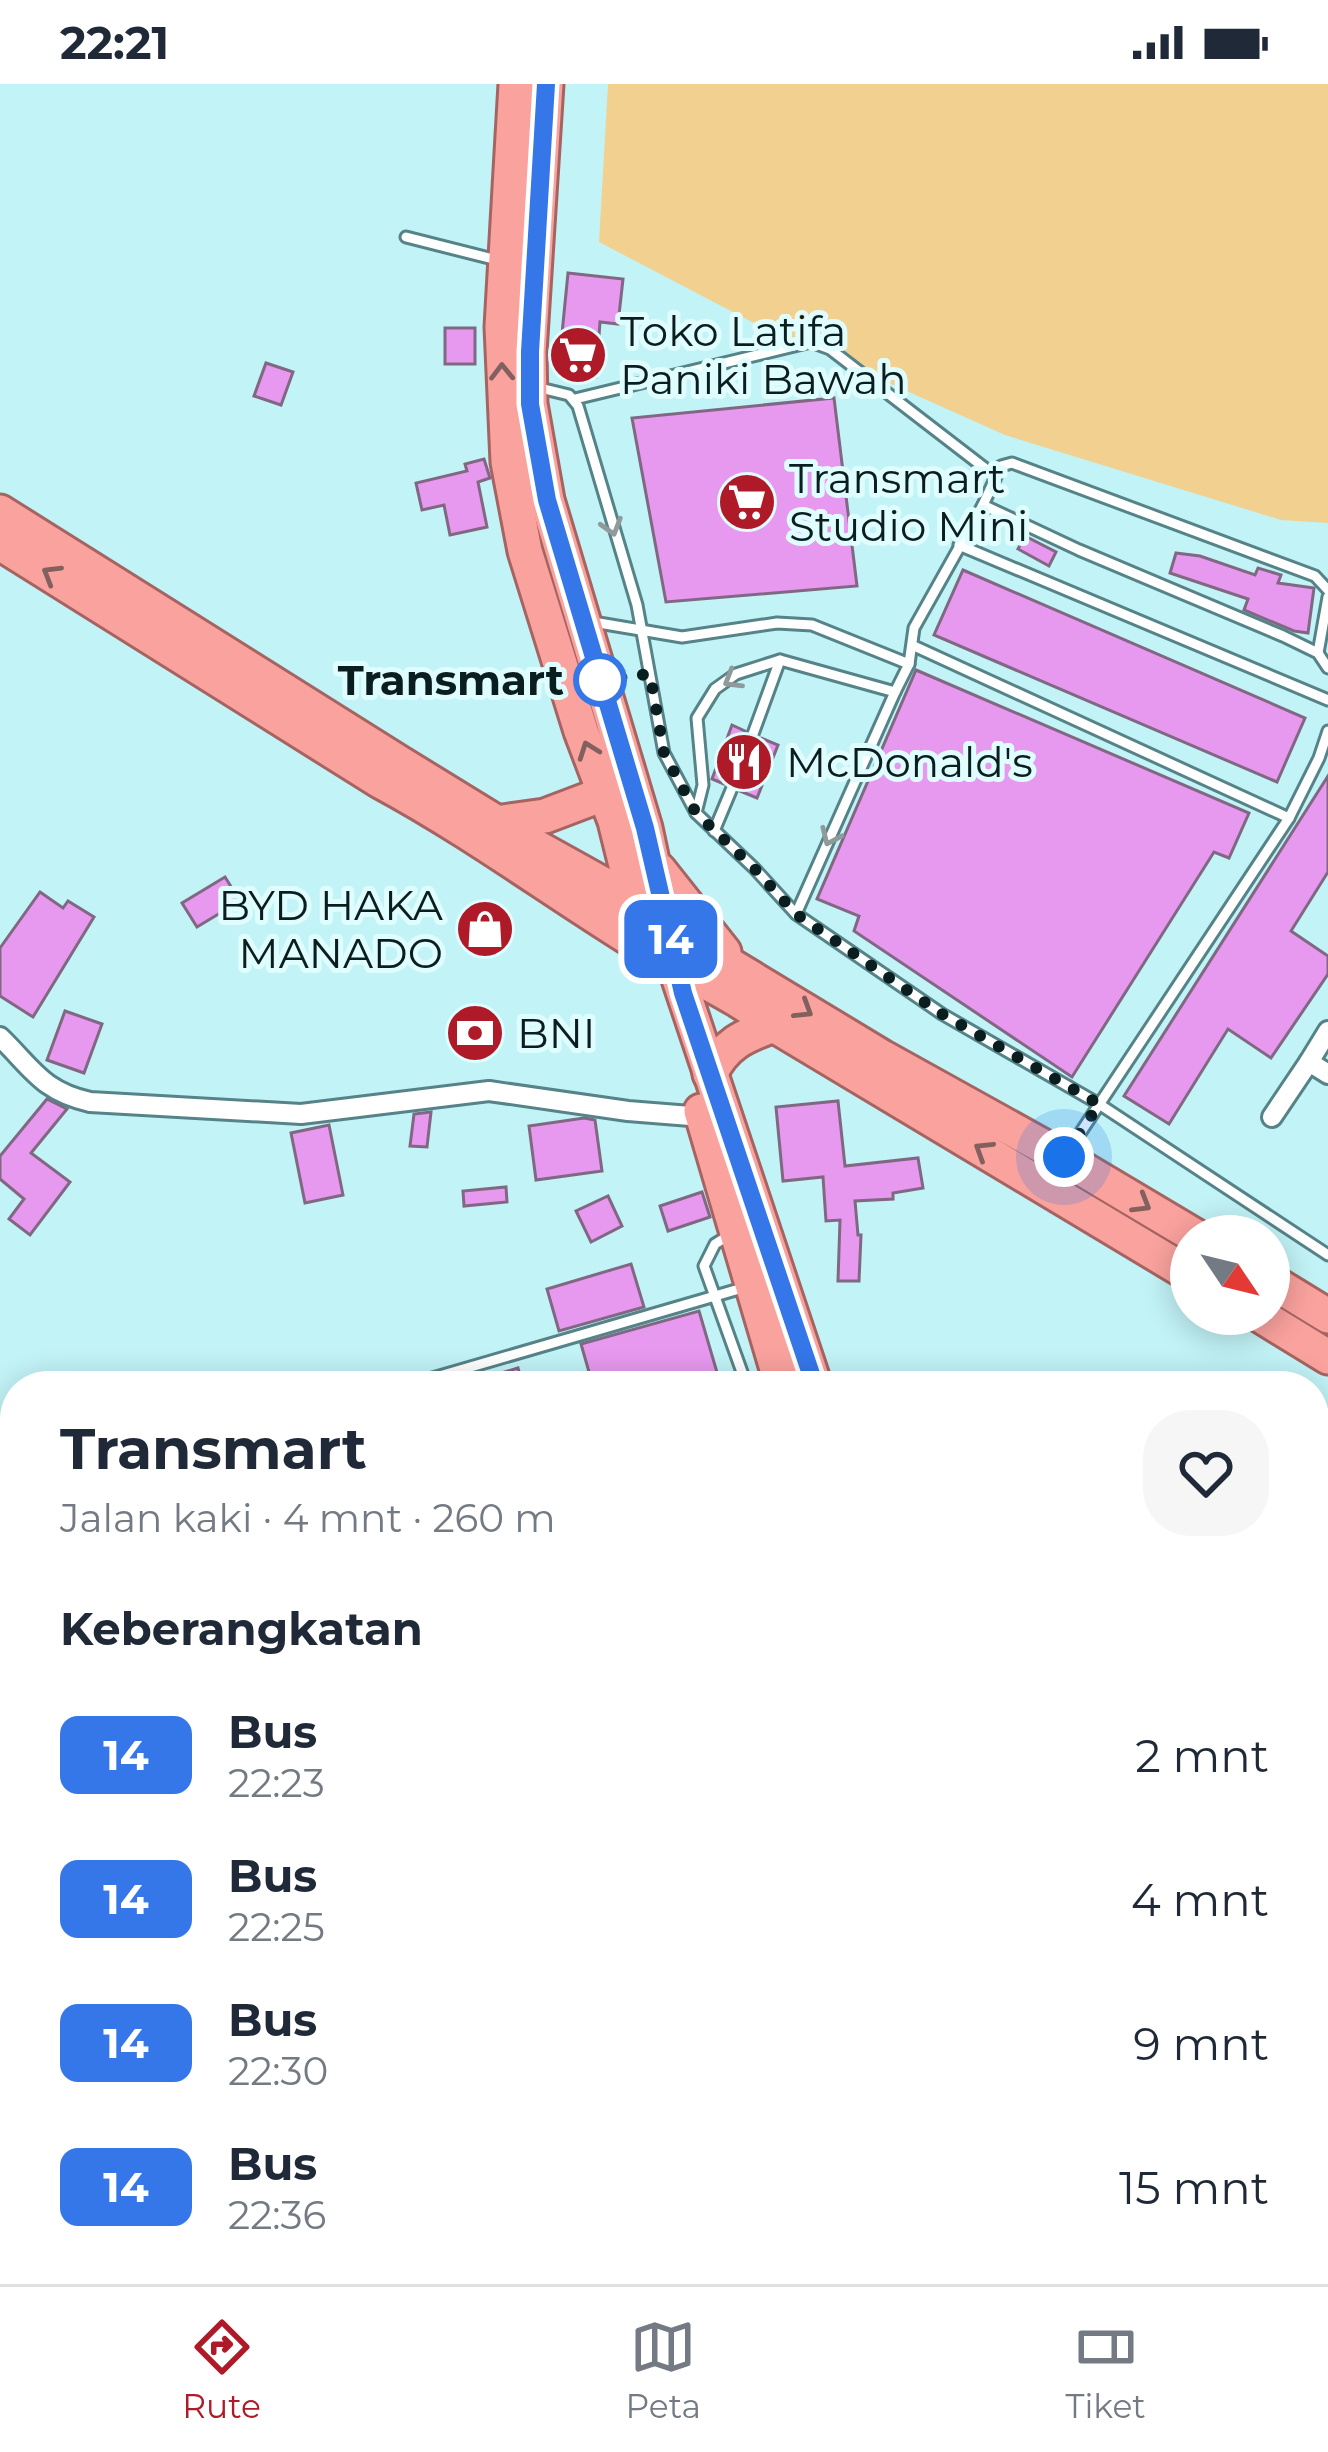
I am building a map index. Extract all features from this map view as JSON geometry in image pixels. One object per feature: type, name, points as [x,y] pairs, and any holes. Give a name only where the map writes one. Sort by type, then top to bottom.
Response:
[{"type":"highway","points":[[516,84],[502,366],[512,486],[538,596],[615,821],[635,902],[663,946],[692,1023],[810,1371]]},
{"type":"highway","points":[[546,84],[532,280],[530,386],[550,517],[654,863],[663,946],[703,1117],[777,1371]]},
{"type":"highway","points":[[0,512],[389,771],[434,810],[663,946],[774,1025],[1170,1262]]},
{"type":"highway","points":[[0,543],[389,771],[496,823],[635,902]]},
{"type":"highway","points":[[496,823],[545,816],[603,794]]},
{"type":"highway","points":[[654,863],[737,969]]},
{"type":"highway","points":[[663,946],[737,969],[882,1058],[1170,1221]]},
{"type":"highway","points":[[710,1074],[722,1051],[737,1039],[774,1025]]},
{"type":"highway","points":[[1290,1293],[1328,1316]]},
{"type":"highway","points":[[1290,1334],[1328,1357]]},
{"type":"street","points":[[1272,1118],[1328,1031]]},
{"type":"street","points":[[0,1037],[45,1086],[89,1102],[301,1114],[489,1091],[703,1117]]},
{"type":"street","points":[[1309,1062],[1328,1073]]},
{"type":"lane","points":[[406,237],[506,263]]},
{"type":"lane","points":[[530,386],[550,388],[575,399],[811,342],[830,349],[995,476]]},
{"type":"lane","points":[[575,399],[643,634],[664,753],[696,813],[796,914],[942,1014],[1099,1104],[1328,1256]]},
{"type":"lane","points":[[796,914],[909,664],[914,628],[1001,466],[1012,463],[1316,576],[1328,594],[1318,653]]},
{"type":"lane","points":[[983,505],[1318,653],[1328,668]]},
{"type":"lane","points":[[959,545],[1328,700]]},
{"type":"lane","points":[[583,625],[599,621],[643,634],[682,638],[777,623],[812,625],[909,664]]},
{"type":"lane","points":[[914,646],[1289,818]]},
{"type":"lane","points":[[696,813],[703,785],[697,718],[705,703],[736,674],[780,659],[895,692]]},
{"type":"lane","points":[[753,734],[780,659]]},
{"type":"lane","points":[[1064,1157],[1289,818],[1328,731]]},
{"type":"lane","points":[[715,831],[732,788]]},
{"type":"lane","points":[[736,1233],[715,1244],[705,1260],[742,1371]]},
{"type":"lane","points":[[456,1371],[751,1286]]},
{"type":"shaded area","points":[[608,84],[1328,84],[1328,523],[1281,520],[1005,435],[750,321],[599,242]]},
{"type":"building","points":[[568,273],[623,279],[618,324],[600,322],[596,377],[558,374]]},
{"type":"building","points":[[445,328],[475,328],[475,364],[445,364]]},
{"type":"building","points":[[266,363],[293,372],[281,405],[254,396]]},
{"type":"building","name":"Transmart Studio Mini","points":[[834,398],[857,586],[666,602],[632,418]]},
{"type":"building","points":[[484,459],[490,478],[478,482],[487,527],[450,535],[444,505],[422,510],[416,483],[467,471],[465,464]]},
{"type":"building","points":[[1025,536],[1056,552],[1049,566],[1018,549]]},
{"type":"building","points":[[1176,553],[1255,575],[1258,568],[1281,575],[1278,583],[1314,588],[1308,633],[1244,610],[1248,599],[1170,573]]},
{"type":"building","points":[[963,570],[1305,718],[1277,782],[934,635]]},
{"type":"building","points":[[916,670],[1249,813],[1229,858],[1214,852],[1072,1077],[854,931],[859,916],[817,899]]},
{"type":"building","name":"McDonald's","points":[[732,725],[745,731],[749,742],[761,738],[778,745],[757,798],[740,791],[734,779],[724,784],[712,779]]},
{"type":"building","points":[[1328,776],[1328,872],[1291,931],[1328,956],[1328,974],[1271,1058],[1228,1029],[1169,1124],[1124,1096]]},
{"type":"building","points":[[225,877],[240,901],[197,927],[182,903]]},
{"type":"building","points":[[40,892],[63,908],[68,901],[94,917],[33,1017],[0,996],[0,948]]},
{"type":"building","points":[[65,1011],[102,1024],[84,1073],[47,1060]]},
{"type":"building","points":[[47,1099],[67,1109],[31,1153],[70,1182],[30,1235],[9,1219],[24,1199],[0,1179],[0,1156]]},
{"type":"building","points":[[838,1101],[845,1166],[918,1158],[923,1188],[893,1193],[893,1199],[855,1201],[861,1235],[859,1281],[838,1281],[840,1220],[826,1221],[823,1177],[783,1181],[776,1107]]},
{"type":"building","points":[[431,1112],[427,1147],[410,1146],[414,1114]]},
{"type":"building","points":[[595,1120],[602,1171],[536,1180],[529,1126]]},
{"type":"building","points":[[329,1125],[343,1195],[305,1203],[291,1133]]},
{"type":"building","points":[[506,1187],[507,1202],[464,1206],[463,1191]]},
{"type":"building","points":[[702,1192],[710,1217],[668,1231],[660,1206]]},
{"type":"building","points":[[608,1196],[622,1226],[591,1242],[576,1211]]},
{"type":"building","points":[[631,1264],[644,1307],[559,1331],[547,1289]]},
{"type":"building","points":[[699,1311],[717,1371],[589,1371],[581,1344]]},
{"type":"bus line","name":"14","points":[[546,84],[533,263],[530,404],[547,500],[645,828],[674,964],[811,1371]]},
{"type":"place","name":"Toko Latifa Paniki Bawah","points":[[578,355]]},
{"type":"place","name":"Transmart Studio Mini","points":[[747,502]]},
{"type":"place","name":"Transmart","points":[[600,680]]},
{"type":"place","name":"McDonald's","points":[[744,762]]},
{"type":"place","name":"BYD HAKA MANADO","points":[[485,929]]},
{"type":"place","name":"BNI","points":[[475,1033]]},
{"type":"route","points":[[600,680],[650,674],[664,753],[696,813],[796,914],[942,1014],[1099,1104],[1064,1157]]}]
